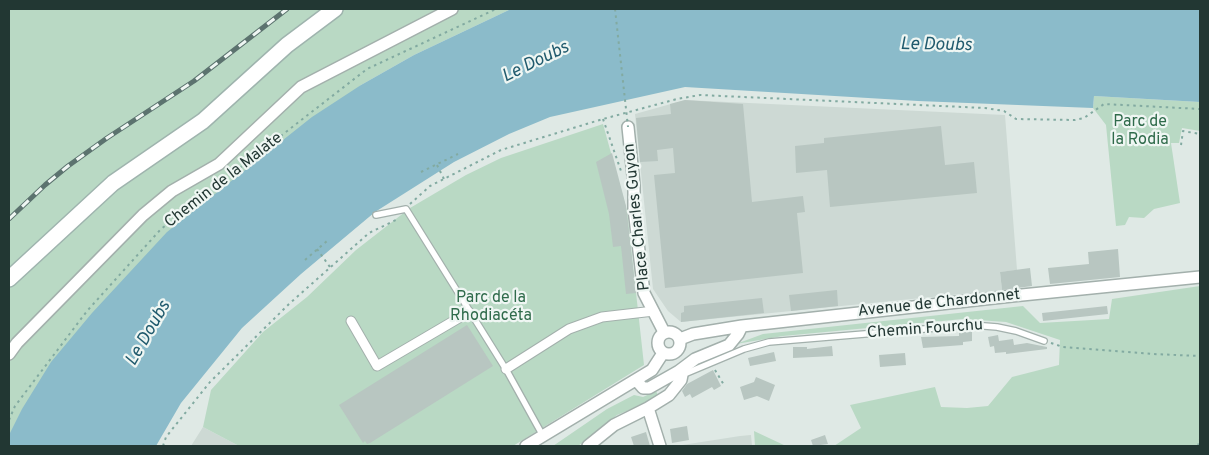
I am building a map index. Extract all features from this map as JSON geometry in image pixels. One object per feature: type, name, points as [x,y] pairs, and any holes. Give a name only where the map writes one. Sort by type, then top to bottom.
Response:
[{"type":"main road","points":[[9,279],[113,183],[203,121],[287,45],[336,9]]},
{"type":"street","name":"Chemin de la Malate","points":[[9,354],[17,343],[143,215],[172,191],[219,164],[301,88],[452,9]]},
{"type":"street","name":"Place Charles Guyon","points":[[628,127],[634,185],[634,209],[644,293],[664,332]]},
{"type":"street","name":"Avenue de Chardonnet","points":[[680,339],[692,334],[742,326],[1200,277]]},
{"type":"street","points":[[506,369],[569,329],[602,317],[654,311]]},
{"type":"street","points":[[351,321],[377,366],[470,312]]},
{"type":"street","points":[[636,380],[646,389],[681,373],[695,359],[729,345],[742,326]]},
{"type":"street","points":[[671,331],[680,339],[680,347],[671,354],[663,353],[658,348],[658,341],[664,332],[671,331]]},
{"type":"street","points":[[526,446],[652,370],[663,353]]},
{"type":"street","points":[[595,444],[614,425],[669,395],[681,380],[681,373]]},
{"type":"street","points":[[648,408],[660,446]]},
{"type":"lane","points":[[376,215],[406,209],[506,369],[543,436]]},
{"type":"lane","name":"Chemin Fourchu","points":[[681,373],[744,349],[769,342],[972,325],[996,326],[1044,341]]},
{"type":"path","name":"Chemin de la Malate","points":[[9,420],[15,406],[87,311],[161,229],[367,69],[496,9]]},
{"type":"path","points":[[615,9],[628,127]]},
{"type":"path","points":[[163,446],[166,437],[210,382],[289,304],[330,267],[369,233],[400,218],[406,209],[430,186],[500,150],[677,99],[700,96],[985,108],[1004,111],[1016,119],[1075,120],[1084,118],[1104,104],[1200,109]]},
{"type":"path","points":[[603,119],[621,171]]},
{"type":"path","points":[[1181,145],[1183,131],[1200,134]]},
{"type":"path","points":[[421,172],[458,154]]},
{"type":"path","points":[[437,165],[444,179]]},
{"type":"path","points":[[305,260],[327,241]]},
{"type":"path","points":[[318,249],[330,267]]},
{"type":"path","points":[[1044,341],[1063,347],[1200,356]]},
{"type":"path","points":[[720,379],[724,385]]},
{"type":"path","points":[[1198,446],[1200,439]]},
{"type":"shaded area","points":[[685,100],[1005,115],[1017,270],[1000,272],[1002,290],[681,322],[668,311],[653,289],[635,114]]},
{"type":"shaded area","points":[[203,427],[239,446],[191,446]]},
{"type":"shaded area","points":[[751,435],[752,446],[676,446],[740,436]]},
{"type":"green space","points":[[9,9],[511,9],[414,55],[361,85],[9,446]]},
{"type":"green space","name":"Parc de la Rodia","points":[[1094,96],[1200,102],[1200,131],[1182,128],[1179,143],[1171,143],[1180,203],[1154,209],[1144,218],[1129,217],[1125,225],[1116,226],[1106,125],[1093,108]]},
{"type":"green space","name":"Parc de la Rhodiacéta","points":[[603,124],[627,211],[644,365],[513,446],[239,446],[203,427],[211,390],[263,332],[307,297],[356,250],[410,208],[466,175],[501,158]]},
{"type":"green space","points":[[1200,286],[1200,446],[834,446],[861,428],[850,405],[935,387],[941,407],[967,408],[988,406],[1012,377],[1059,365],[1060,340],[1006,322],[963,319],[783,336],[736,344],[763,334],[1023,306],[1040,323],[1109,319],[1112,299]]},
{"type":"green space","points":[[656,391],[659,397],[617,415],[578,446],[553,446],[607,409],[634,395],[643,397]]},
{"type":"green space","points":[[754,431],[786,446],[755,446]]},
{"type":"water","name":"Le Doubs","points":[[511,9],[1200,9],[1200,102],[1094,96],[1093,108],[918,101],[685,87],[550,117],[509,134],[454,162],[375,212],[301,274],[242,328],[181,403],[156,446],[9,446],[9,435],[22,409],[51,362],[92,313],[167,232],[312,117],[361,85],[414,55]]},
{"type":"building","points":[[685,100],[743,104],[752,202],[803,196],[805,212],[797,213],[803,273],[665,288],[654,175],[675,173],[673,148],[657,150],[658,161],[640,162],[636,118],[671,114],[670,104]]},
{"type":"building","points":[[941,126],[945,165],[974,162],[977,193],[830,207],[827,170],[796,173],[795,146],[824,143],[824,138]]},
{"type":"building","points":[[612,153],[626,206],[636,293],[626,294],[621,246],[613,247],[609,214],[596,162]]},
{"type":"building","points":[[1118,249],[1120,277],[1050,284],[1048,268],[1089,264],[1088,252]]},
{"type":"building","points":[[1030,268],[1032,286],[1002,290],[1000,272]]},
{"type":"building","points":[[837,290],[838,306],[791,311],[789,295]]},
{"type":"building","points":[[762,298],[764,313],[681,322],[681,313],[684,312],[684,306]]},
{"type":"building","points":[[1107,306],[1108,314],[1043,321],[1042,313]]},
{"type":"building","points":[[467,325],[493,366],[370,443],[367,444],[365,441],[363,443],[339,405]]},
{"type":"building","points":[[959,331],[972,331],[972,341],[963,342],[963,345],[923,348],[921,337],[959,336]]},
{"type":"building","points":[[998,335],[999,341],[1013,339],[1014,345],[1027,343],[1047,347],[1047,349],[1006,354],[1006,352],[995,353],[994,346],[990,347],[988,337]]},
{"type":"building","points":[[832,346],[833,356],[793,358],[793,347],[807,347],[807,349]]},
{"type":"building","points":[[774,352],[776,361],[750,366],[748,358]]},
{"type":"building","points":[[905,353],[906,365],[880,367],[879,355]]},
{"type":"building","points":[[713,370],[721,386],[714,390],[712,387],[692,398],[690,394],[685,397],[682,391],[687,384]]},
{"type":"building","points":[[756,377],[775,385],[769,401],[757,396],[744,400],[740,387],[754,382]]},
{"type":"building","points":[[687,426],[689,440],[672,443],[670,429]]},
{"type":"building","points":[[646,432],[650,446],[634,446],[631,437]]},
{"type":"building","points":[[825,435],[828,444],[813,446],[811,440]]},
{"type":"railway","points":[[9,219],[68,166],[194,81],[287,9]]}]
